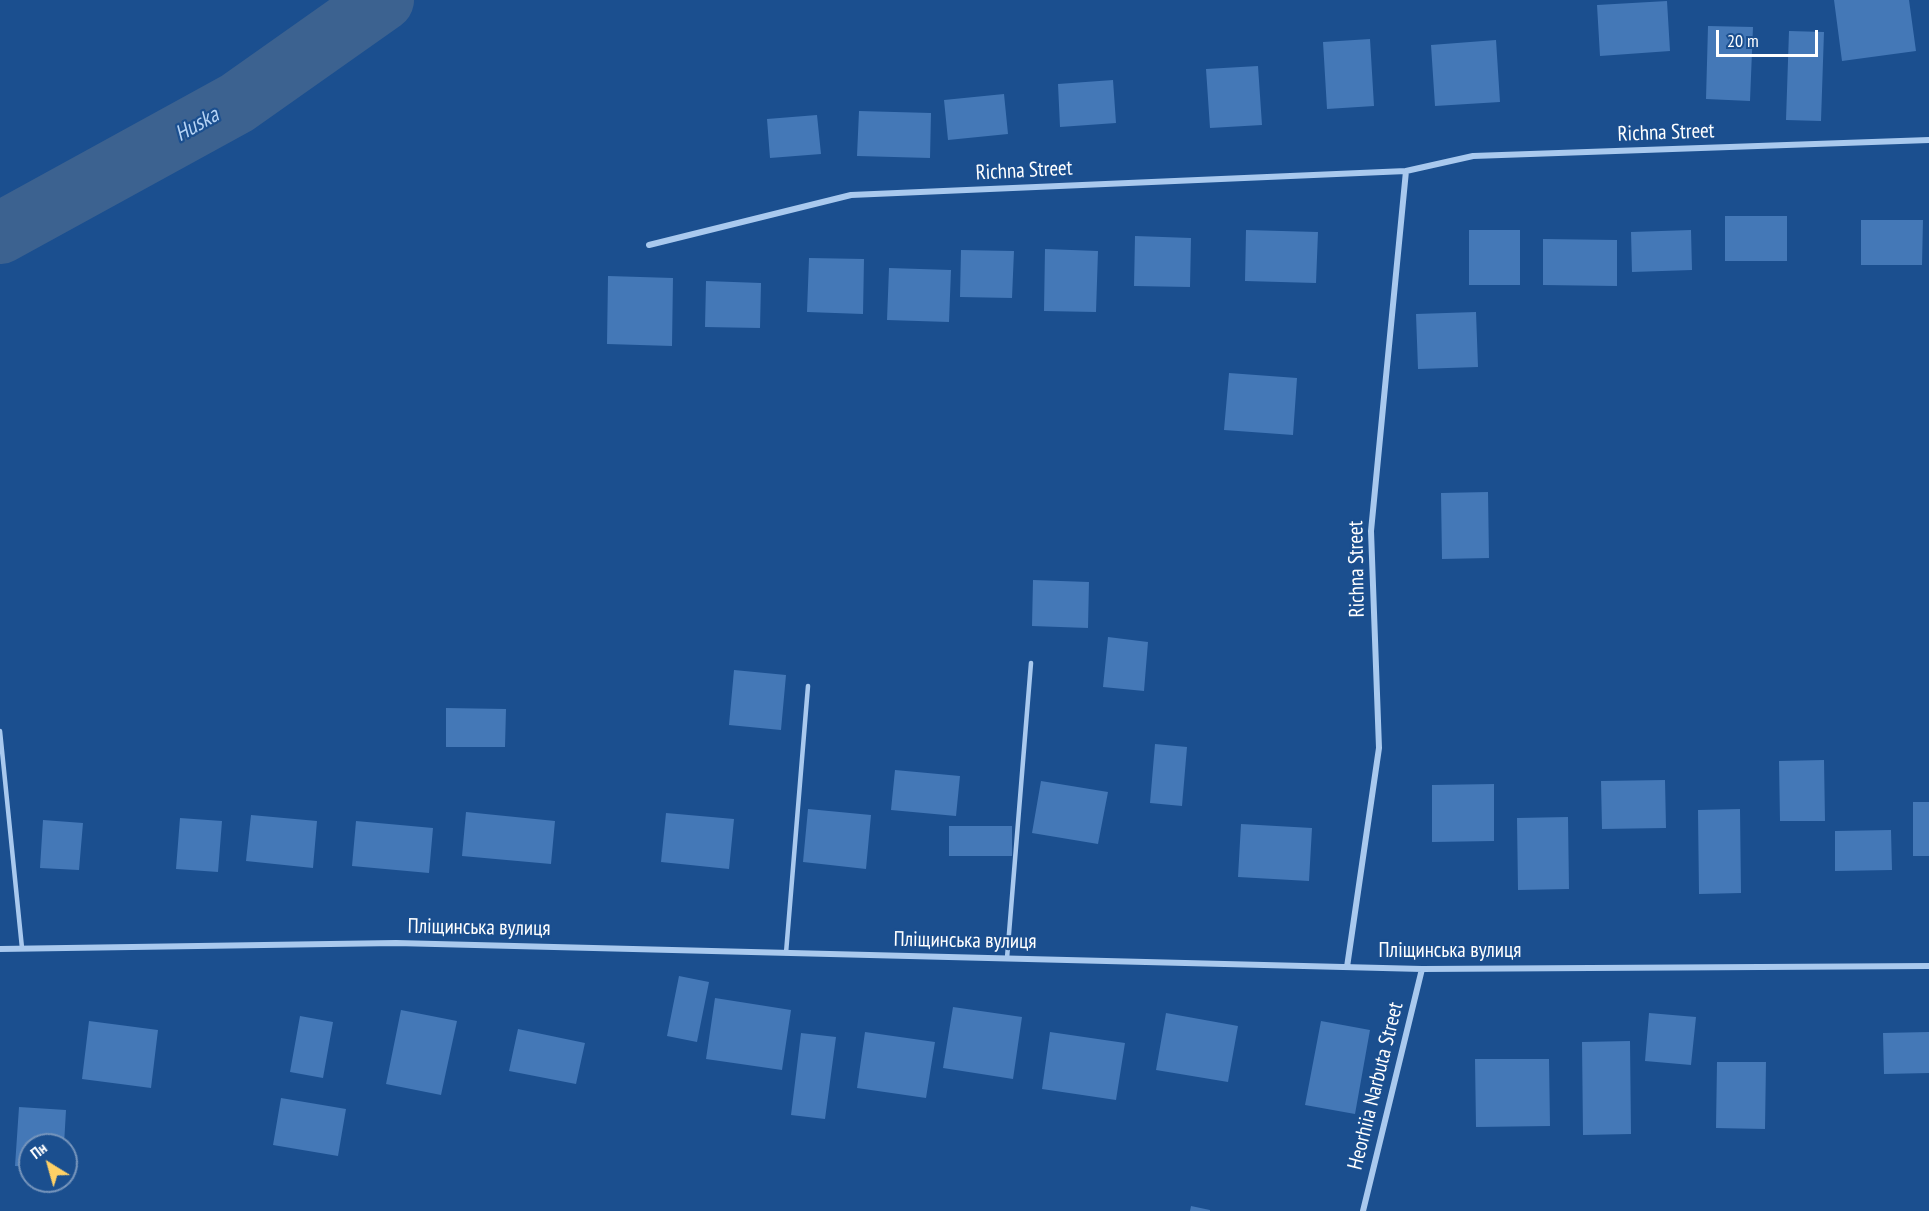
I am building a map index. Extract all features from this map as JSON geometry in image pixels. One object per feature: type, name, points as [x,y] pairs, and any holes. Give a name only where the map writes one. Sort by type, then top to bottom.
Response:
[{"type":"street","name":"Richna Street","points":[[649,245],[851,195],[1406,171],[1473,156],[1929,140]]},
{"type":"street","name":"Richna Street","points":[[1347,967],[1378,748],[1371,531],[1406,171]]},
{"type":"street","name":"Пліщинська вулиця","points":[[0,949],[396,943],[1422,969],[1929,966]]},
{"type":"street","name":"Heorhiia Narbuta Street","points":[[1363,1211],[1422,969]]},
{"type":"lane","points":[[1007,958],[1031,663]]},
{"type":"lane","points":[[786,953],[808,686]]},
{"type":"lane","points":[[0,731],[22,948]]},
{"type":"building","points":[[1834,0],[1909,0],[1916,51],[1842,61]]},
{"type":"building","points":[[1667,1],[1670,51],[1600,56],[1597,5]]},
{"type":"building","points":[[1708,26],[1753,27],[1750,101],[1706,99]]},
{"type":"building","points":[[1789,31],[1824,32],[1821,121],[1786,120]]},
{"type":"building","points":[[1370,39],[1374,106],[1327,109],[1323,42]]},
{"type":"building","points":[[1496,40],[1500,102],[1435,106],[1431,45]]},
{"type":"building","points":[[1258,66],[1262,125],[1210,128],[1206,69]]},
{"type":"building","points":[[1113,80],[1116,123],[1060,127],[1058,84]]},
{"type":"building","points":[[1004,94],[1008,134],[948,140],[944,100]]},
{"type":"building","points":[[859,111],[931,113],[930,158],[857,156]]},
{"type":"building","points":[[817,115],[821,154],[770,158],[767,119]]},
{"type":"building","points":[[1725,216],[1787,216],[1787,261],[1725,261]]},
{"type":"building","points":[[1861,220],[1923,220],[1922,265],[1861,265]]},
{"type":"building","points":[[1246,230],[1318,232],[1316,283],[1245,281]]},
{"type":"building","points":[[1469,230],[1520,230],[1520,285],[1469,285]]},
{"type":"building","points":[[1691,230],[1692,270],[1632,272],[1631,232]]},
{"type":"building","points":[[1135,236],[1191,238],[1190,287],[1134,286]]},
{"type":"building","points":[[1543,239],[1617,240],[1617,286],[1543,285]]},
{"type":"building","points":[[1045,249],[1098,251],[1096,312],[1044,311]]},
{"type":"building","points":[[961,250],[1014,251],[1012,298],[960,297]]},
{"type":"building","points":[[809,258],[864,259],[863,314],[807,312]]},
{"type":"building","points":[[889,268],[951,270],[949,322],[887,320]]},
{"type":"building","points":[[608,276],[673,278],[672,346],[607,344]]},
{"type":"building","points":[[706,281],[761,283],[760,328],[705,327]]},
{"type":"building","points":[[1476,312],[1478,367],[1418,369],[1416,314]]},
{"type":"building","points":[[1229,373],[1297,378],[1293,435],[1224,430]]},
{"type":"building","points":[[1488,492],[1489,558],[1442,559],[1441,493]]},
{"type":"building","points":[[1033,580],[1089,582],[1088,628],[1032,626]]},
{"type":"building","points":[[1108,637],[1148,642],[1144,691],[1103,687]]},
{"type":"building","points":[[734,670],[786,675],[781,730],[729,725]]},
{"type":"building","points":[[446,708],[506,709],[505,747],[446,747]]},
{"type":"building","points":[[1155,744],[1187,747],[1182,806],[1150,803]]},
{"type":"building","points":[[1824,760],[1825,821],[1780,821],[1779,761]]},
{"type":"building","points":[[895,770],[960,776],[956,816],[891,810]]},
{"type":"building","points":[[1665,780],[1666,828],[1602,829],[1601,781]]},
{"type":"building","points":[[1041,781],[1108,792],[1098,844],[1032,833]]},
{"type":"building","points":[[1494,784],[1494,841],[1432,842],[1432,785]]},
{"type":"building","points":[[1913,802],[1929,802],[1929,856],[1913,856]]},
{"type":"building","points":[[808,809],[871,815],[866,869],[803,862]]},
{"type":"building","points":[[1740,809],[1741,893],[1699,894],[1698,810]]},
{"type":"building","points":[[466,812],[555,821],[551,864],[462,856]]},
{"type":"building","points":[[666,813],[734,819],[729,869],[661,862]]},
{"type":"building","points":[[251,815],[317,821],[313,868],[246,861]]},
{"type":"building","points":[[1568,817],[1569,889],[1518,890],[1517,818]]},
{"type":"building","points":[[180,818],[222,821],[218,872],[176,869]]},
{"type":"building","points":[[43,820],[83,823],[79,870],[40,868]]},
{"type":"building","points":[[356,821],[433,828],[429,873],[352,866]]},
{"type":"building","points":[[1241,824],[1312,828],[1309,881],[1238,877]]},
{"type":"building","points":[[949,826],[1012,826],[1012,856],[949,856]]},
{"type":"building","points":[[1891,830],[1892,870],[1835,871],[1835,831]]},
{"type":"building","points":[[679,976],[709,982],[697,1042],[667,1036]]},
{"type":"building","points":[[715,998],[791,1010],[782,1070],[706,1059]]},
{"type":"building","points":[[953,1007],[1022,1017],[1013,1079],[943,1068]]},
{"type":"building","points":[[401,1010],[457,1021],[441,1095],[386,1084]]},
{"type":"building","points":[[1166,1013],[1238,1026],[1228,1082],[1156,1070]]},
{"type":"building","points":[[1649,1013],[1696,1017],[1691,1065],[1645,1061]]},
{"type":"building","points":[[300,1016],[333,1022],[323,1078],[290,1072]]},
{"type":"building","points":[[89,1021],[158,1030],[151,1088],[82,1079]]},
{"type":"building","points":[[1321,1021],[1370,1030],[1355,1114],[1305,1105]]},
{"type":"building","points":[[518,1029],[585,1043],[576,1084],[509,1071]]},
{"type":"building","points":[[865,1032],[935,1042],[926,1098],[857,1088]]},
{"type":"building","points":[[1050,1032],[1125,1043],[1116,1100],[1042,1089]]},
{"type":"building","points":[[1929,1032],[1929,1073],[1884,1074],[1883,1033]]},
{"type":"building","points":[[801,1033],[836,1037],[825,1119],[791,1115]]},
{"type":"building","points":[[1630,1041],[1631,1134],[1583,1135],[1582,1042]]},
{"type":"building","points":[[1475,1059],[1549,1059],[1550,1126],[1476,1127]]},
{"type":"building","points":[[1717,1062],[1766,1062],[1765,1129],[1716,1128]]},
{"type":"building","points":[[281,1098],[346,1109],[338,1156],[273,1145]]},
{"type":"building","points":[[19,1107],[66,1110],[65,1133],[18,1133],[18,1166],[15,1166]]},
{"type":"building","points":[[1191,1206],[1210,1210],[1210,1211],[1190,1211]]},
{"type":"waterway","name":"Huska","points":[[0,233],[237,103],[383,0]]}]
